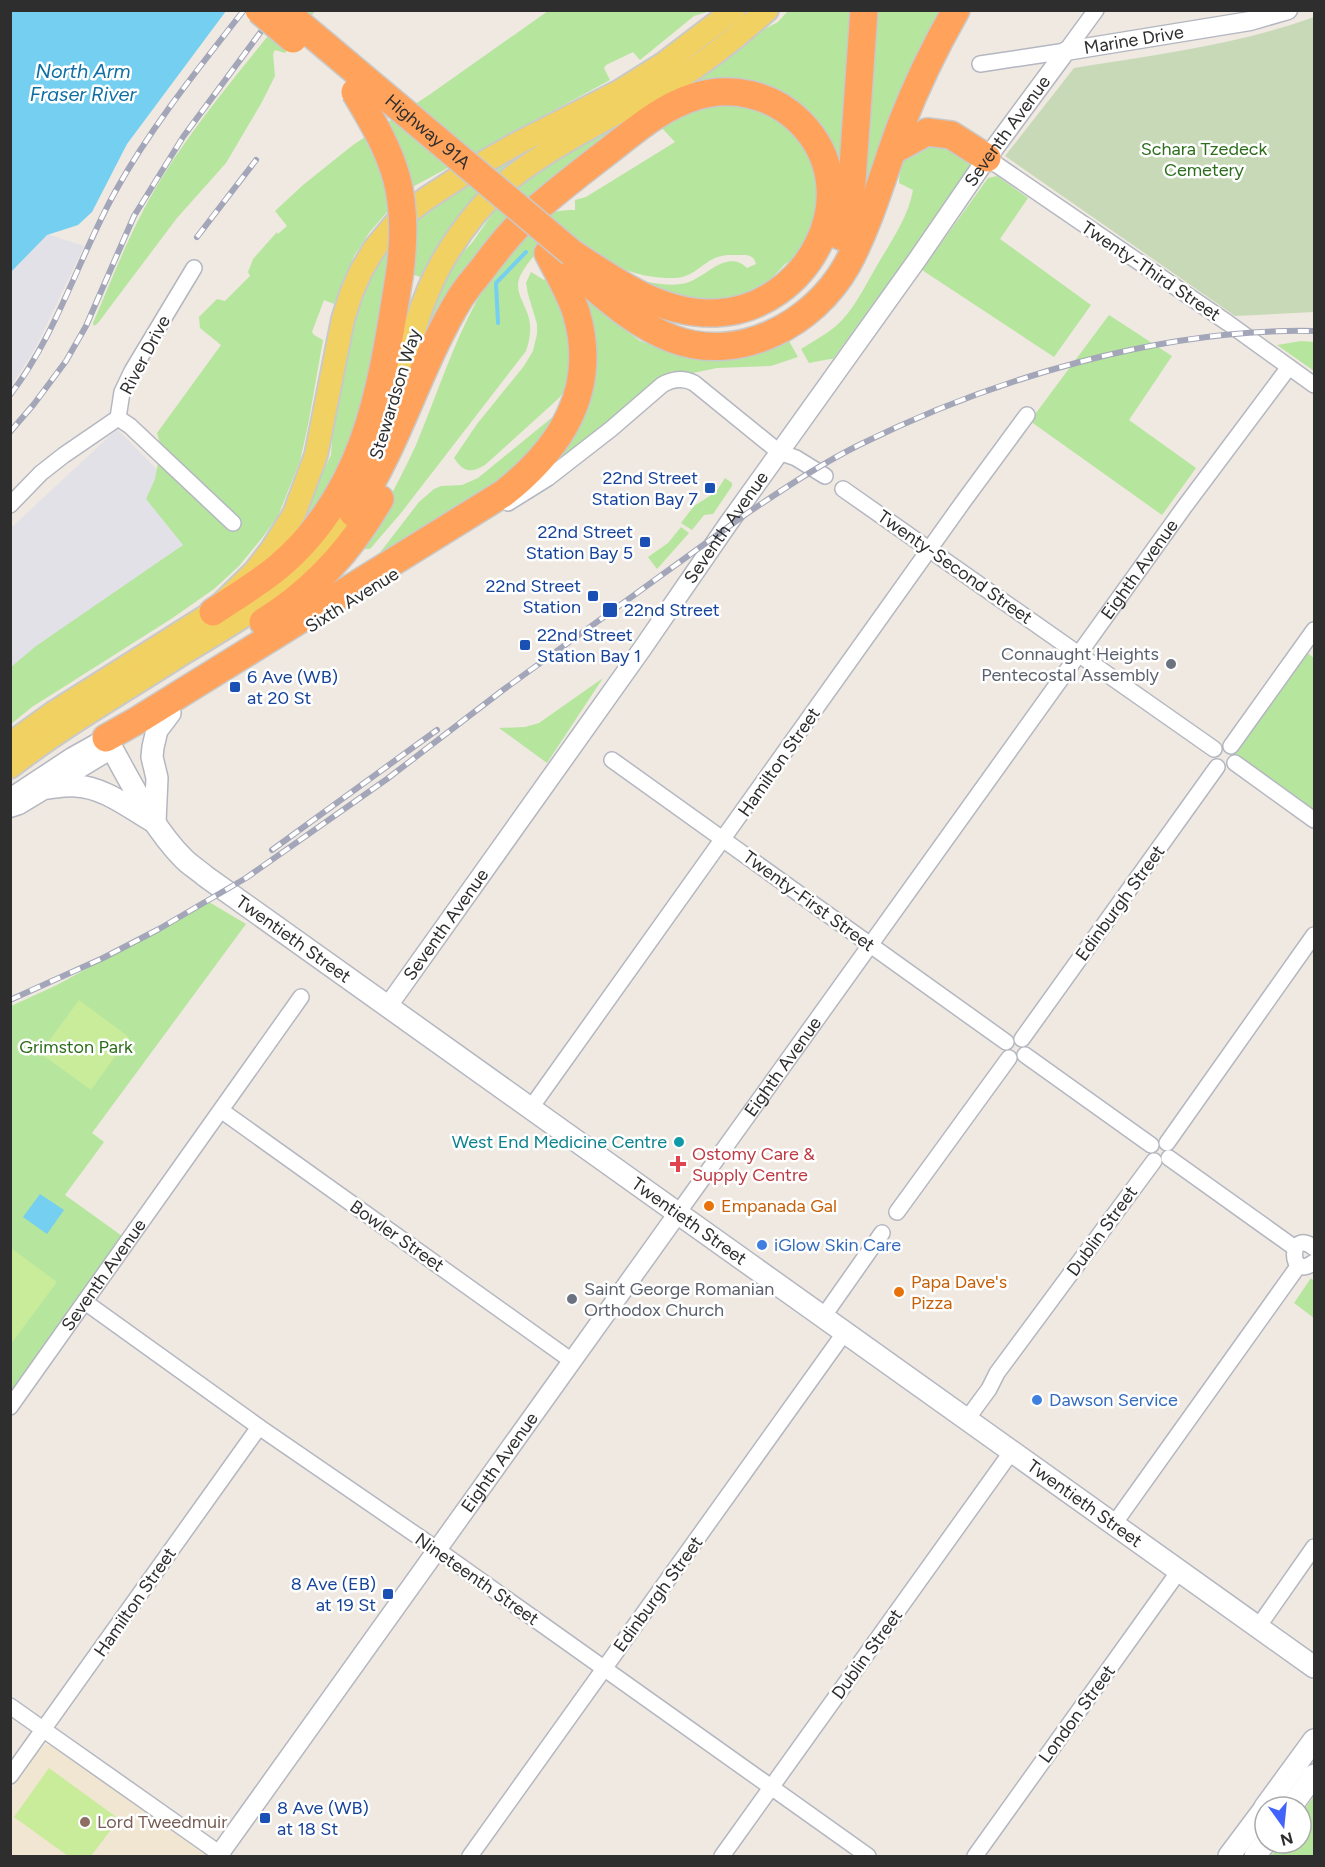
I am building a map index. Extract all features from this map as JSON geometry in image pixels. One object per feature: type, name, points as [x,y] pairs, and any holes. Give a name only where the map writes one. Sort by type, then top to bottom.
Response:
[{"type":"highway","name":"Highway 91A","points":[[259,10],[560,259]]},
{"type":"highway","name":"Highway 91A","points":[[283,10],[560,259]]},
{"type":"highway","points":[[560,259],[600,280],[630,303],[662,321],[678,326],[709,330],[747,326],[765,320],[797,300],[814,284],[826,266],[836,249],[843,226],[852,181],[864,10]]},
{"type":"highway","points":[[560,259],[638,322],[673,339],[711,346],[771,335],[790,326],[808,312],[847,266],[911,100],[956,10]]},
{"type":"highway","points":[[353,513],[370,488],[384,460],[436,344],[461,296],[499,247],[533,212],[639,126],[677,103],[695,97],[726,91],[748,94],[768,100],[799,121],[819,149],[826,165],[830,198],[824,233],[805,266],[792,280],[776,293],[758,303],[716,313],[683,310],[655,302],[560,259]]},
{"type":"highway","points":[[213,612],[277,567],[320,522],[344,487],[365,438],[375,405],[391,326],[404,228],[397,176],[383,140],[356,92]]},
{"type":"highway","points":[[892,151],[927,132],[951,135],[987,158]]},
{"type":"highway","points":[[499,247],[468,300],[384,491],[370,517],[346,550],[314,585],[273,616],[126,707],[114,718],[107,731],[109,743],[138,720],[504,493],[537,464],[555,443],[567,421],[580,381],[583,360],[579,325],[560,259]]},
{"type":"main road","points":[[10,744],[53,713],[213,612],[255,571],[272,549],[294,514],[316,455],[343,319],[351,294],[370,256],[399,219],[448,183],[516,144],[620,91],[672,58],[734,10]]},
{"type":"main road","name":"Stewardson Way","points":[[10,767],[63,729],[266,601],[300,574],[329,546],[353,513],[384,438],[416,325],[432,283],[452,247],[472,218],[496,192],[520,172],[572,138],[692,69],[728,43],[767,10]]},
{"type":"main road","points":[[48,788],[76,786],[91,788],[155,822],[157,778],[152,757],[153,747],[157,730],[170,713]]},
{"type":"main road","name":"Twentieth Street","points":[[109,743],[155,822],[184,859],[206,876],[1314,1667]]},
{"type":"main road","points":[[1274,1795],[1314,1740]]},
{"type":"main road","points":[[1299,1795],[1314,1774]]},
{"type":"main road","points":[[1229,1857],[1253,1824]]},
{"type":"street","points":[[1066,51],[1096,10]]},
{"type":"street","name":"Marine Drive","points":[[980,64],[1250,21],[1288,10]]},
{"type":"street","name":"Seventh Avenue","points":[[388,1006],[987,158],[1066,51]]},
{"type":"street","name":"Twenty-Third Street","points":[[987,158],[1314,385]]},
{"type":"street","name":"River Drive","points":[[10,505],[41,473],[118,418],[122,392],[132,371],[194,268]]},
{"type":"street","name":"Eighth Avenue","points":[[220,1856],[870,944],[1185,506],[1289,367]]},
{"type":"street","name":"Sixth Avenue","points":[[10,799],[72,757],[109,743],[170,713],[548,478],[668,382],[682,379],[694,383],[779,452]]},
{"type":"street","name":"Hamilton Street","points":[[530,1109],[1027,415]]},
{"type":"street","points":[[118,418],[130,426],[233,523]]},
{"type":"street","points":[[779,452],[796,458],[825,476]]},
{"type":"street","name":"Twenty-Second Street","points":[[843,489],[1214,749]]},
{"type":"street","points":[[1231,746],[1314,630]]},
{"type":"street","name":"Sixth Avenue","points":[[10,808],[48,788],[109,743]]},
{"type":"street","points":[[1220,745],[1231,746],[1237,756],[1235,763],[1228,768],[1217,767],[1212,756],[1214,749],[1220,745]]},
{"type":"street","name":"Twenty-First Street","points":[[612,760],[1006,1042]]},
{"type":"street","points":[[1235,763],[1314,820]]},
{"type":"street","name":"Edinburgh Street","points":[[1024,1047],[1217,767]]},
{"type":"street","points":[[1296,1248],[1168,1150],[1160,1140],[1151,1145],[1149,1152],[1154,1161],[1160,1163],[1168,1150],[1314,935]]},
{"type":"street","name":"Seventh Avenue","points":[[10,1407],[301,998]]},
{"type":"street","points":[[1024,1047],[1016,1060],[1009,1058],[1004,1048],[1006,1042],[1012,1038],[1024,1047],[1151,1145]]},
{"type":"street","points":[[897,1212],[1009,1058]]},
{"type":"street","name":"Bowler Street","points":[[222,1111],[572,1361]]},
{"type":"street","name":"Dublin Street","points":[[968,1419],[997,1373],[1154,1161]]},
{"type":"street","points":[[824,1317],[882,1233]]},
{"type":"street","points":[[1296,1248],[1305,1243],[1314,1245]]},
{"type":"street","points":[[1296,1248],[1294,1259],[1299,1265],[1309,1266],[1314,1262]]},
{"type":"street","points":[[1114,1524],[1299,1265]]},
{"type":"street","name":"Nineteenth Street","points":[[85,1302],[868,1857]]},
{"type":"street","name":"Edinburgh Street","points":[[470,1857],[845,1332]]},
{"type":"street","name":"Hamilton Street","points":[[10,1776],[259,1427]]},
{"type":"street","name":"Dublin Street","points":[[722,1857],[1012,1452]]},
{"type":"street","points":[[1258,1627],[1314,1547]]},
{"type":"street","name":"London Street","points":[[975,1857],[1179,1571]]},
{"type":"street","points":[[10,1706],[220,1856]]},
{"type":"shaded area","points":[[47,234],[84,246],[35,349],[11,386],[11,272]]},
{"type":"shaded area","points":[[117,429],[232,545],[11,692],[11,528]]},
{"type":"shaded area","name":"Lord Tweedmuir","points":[[45,1745],[53,1746],[205,1856],[11,1856],[11,1791],[39,1750]]},
{"type":"green space","points":[[288,11],[315,11],[285,53],[275,50],[273,54],[275,76],[226,163],[177,218],[94,326],[93,323],[143,211],[174,159],[211,108]]},
{"type":"green space","points":[[548,11],[710,11],[694,16],[640,60],[633,52],[606,65],[604,68],[610,80],[405,191],[369,233],[354,256],[334,304],[324,300],[312,332],[323,340],[300,461],[278,516],[262,538],[239,566],[214,589],[32,707],[11,724],[11,667],[36,646],[183,545],[146,499],[155,479],[161,447],[157,433],[221,345],[200,328],[199,317],[217,299],[225,301],[250,276],[248,272],[253,259],[277,232],[278,234],[287,226],[275,211],[353,145],[429,95]]},
{"type":"green space","points":[[743,11],[756,11],[724,37],[575,128],[423,278],[409,273],[379,345],[348,459],[297,538],[297,524],[331,455],[334,409],[350,327],[370,268],[415,216]]},
{"type":"green space","points":[[788,11],[855,11],[842,184],[756,86],[593,151],[418,356],[433,307],[448,272],[498,206],[519,184],[751,36],[778,22]]},
{"type":"green space","points":[[872,11],[947,11],[859,217]]},
{"type":"green space","name":"Schara Tzedeck Cemetery","points":[[1314,17],[1314,312],[1235,316],[1005,156],[1074,68],[1225,42]]},
{"type":"green space","points":[[711,104],[748,104],[789,125],[813,156],[822,204],[800,255],[785,264],[772,278],[757,288],[736,297],[722,301],[663,297],[647,282],[679,284],[696,279],[725,262],[740,263],[747,268],[756,264],[749,255],[725,255],[715,258],[686,276],[674,278],[641,275],[612,264],[560,226],[531,259],[519,279],[519,292],[530,324],[526,351],[401,513],[370,549],[365,549],[416,445],[474,305],[507,255],[546,217],[558,211],[575,210],[575,200],[586,197],[675,142],[659,125]]},
{"type":"green space","points":[[935,140],[970,163],[970,170],[833,359],[809,363],[801,349],[832,329],[848,313],[892,241],[907,211],[913,190],[899,183],[901,168],[906,157],[914,150]]},
{"type":"green space","points":[[997,176],[1028,198],[1000,239],[1091,305],[1054,357],[922,270],[988,178]]},
{"type":"green space","points":[[531,272],[544,280],[549,275],[572,338],[568,380],[558,399],[485,465],[468,470],[461,467],[454,458],[533,351],[537,324],[526,283]]},
{"type":"green space","points":[[591,297],[620,326],[640,341],[671,352],[742,356],[758,353],[789,341],[798,357],[771,366],[717,368],[693,373],[672,371],[640,399],[561,458],[558,455],[583,301]]},
{"type":"green space","points":[[1109,315],[1172,356],[1129,420],[1196,468],[1162,515],[1030,421]]},
{"type":"green space","points":[[1301,341],[1314,342],[1314,371],[1277,345]]},
{"type":"green space","points":[[560,411],[551,432],[508,475],[375,559],[419,502],[434,489],[441,486],[462,485],[478,478]]},
{"type":"green space","points":[[725,478],[732,483],[732,486],[713,514],[704,515],[692,530],[681,523],[694,506],[716,492]]},
{"type":"green space","points":[[681,527],[689,533],[657,569],[648,557],[668,543]]},
{"type":"green space","points":[[1305,651],[1314,658],[1314,815],[1231,756]]},
{"type":"green space","points":[[603,678],[547,763],[499,728],[525,727],[539,723]]},
{"type":"green space","name":"Grimston Park","points":[[209,902],[246,924],[92,1133],[104,1142],[65,1195],[129,1241],[11,1407],[11,1006],[55,986]]},
{"type":"green space","points":[[79,1000],[129,1037],[91,1090],[40,1053]]},
{"type":"green space","points":[[11,1248],[57,1282],[11,1344]]},
{"type":"green space","points":[[1311,1278],[1314,1281],[1314,1318],[1294,1303]]},
{"type":"green space","points":[[49,1768],[119,1819],[91,1856],[68,1856],[14,1817]]},
{"type":"green space","points":[[1313,1797],[1314,1855],[1271,1856],[1313,1855]]},
{"type":"water","name":"North Arm Fraser River","points":[[11,10],[226,11],[127,144],[92,212],[78,225],[47,235],[11,272]]},
{"type":"water","points":[[40,1194],[64,1210],[47,1234],[23,1217]]},
{"type":"waterway","points":[[498,323],[496,283],[526,252]]},
{"type":"railway","points":[[10,395],[41,347],[102,217],[129,168],[176,99],[244,10]]},
{"type":"railway","points":[[10,432],[66,361],[86,326],[134,216],[183,137],[277,10]]},
{"type":"railway","points":[[197,237],[256,160]]},
{"type":"railway","points":[[10,1000],[103,958],[159,929],[246,878],[387,779],[503,690],[746,514],[815,469],[859,445],[966,398],[1080,362],[1139,348],[1198,338],[1257,332],[1314,331]]},
{"type":"railway","points":[[272,850],[437,730]]},
{"type":"place","name":"22nd Street Station Bay 7","points":[[710,488]]},
{"type":"place","name":"22nd Street Station Bay 5","points":[[645,542]]},
{"type":"place","name":"22nd Street Station","points":[[593,596]]},
{"type":"place","name":"22nd Street","points":[[610,610]]},
{"type":"place","name":"22nd Street Station Bay 1","points":[[525,645]]},
{"type":"place","name":"Connaught Heights Pentecostal Assembly","points":[[1171,664]]},
{"type":"place","name":"6 Ave (WB) at 20 St","points":[[235,687]]},
{"type":"place","name":"West End Medicine Centre","points":[[679,1142]]},
{"type":"place","name":"Ostomy Care & Supply Centre","points":[[678,1164]]},
{"type":"place","name":"Empanada Gal","points":[[709,1206]]},
{"type":"place","name":"iGlow Skin Care","points":[[762,1245]]},
{"type":"place","name":"Papa Dave's Pizza","points":[[899,1292]]},
{"type":"place","name":"Saint George Romanian Orthodox Church","points":[[572,1299]]},
{"type":"place","name":"Dawson Service","points":[[1037,1400]]},
{"type":"place","name":"8 Ave (EB) at 19 St","points":[[388,1594]]},
{"type":"place","name":"8 Ave (WB) at 18 St","points":[[265,1818]]},
{"type":"place","name":"Lord Tweedmuir","points":[[85,1822]]}]
